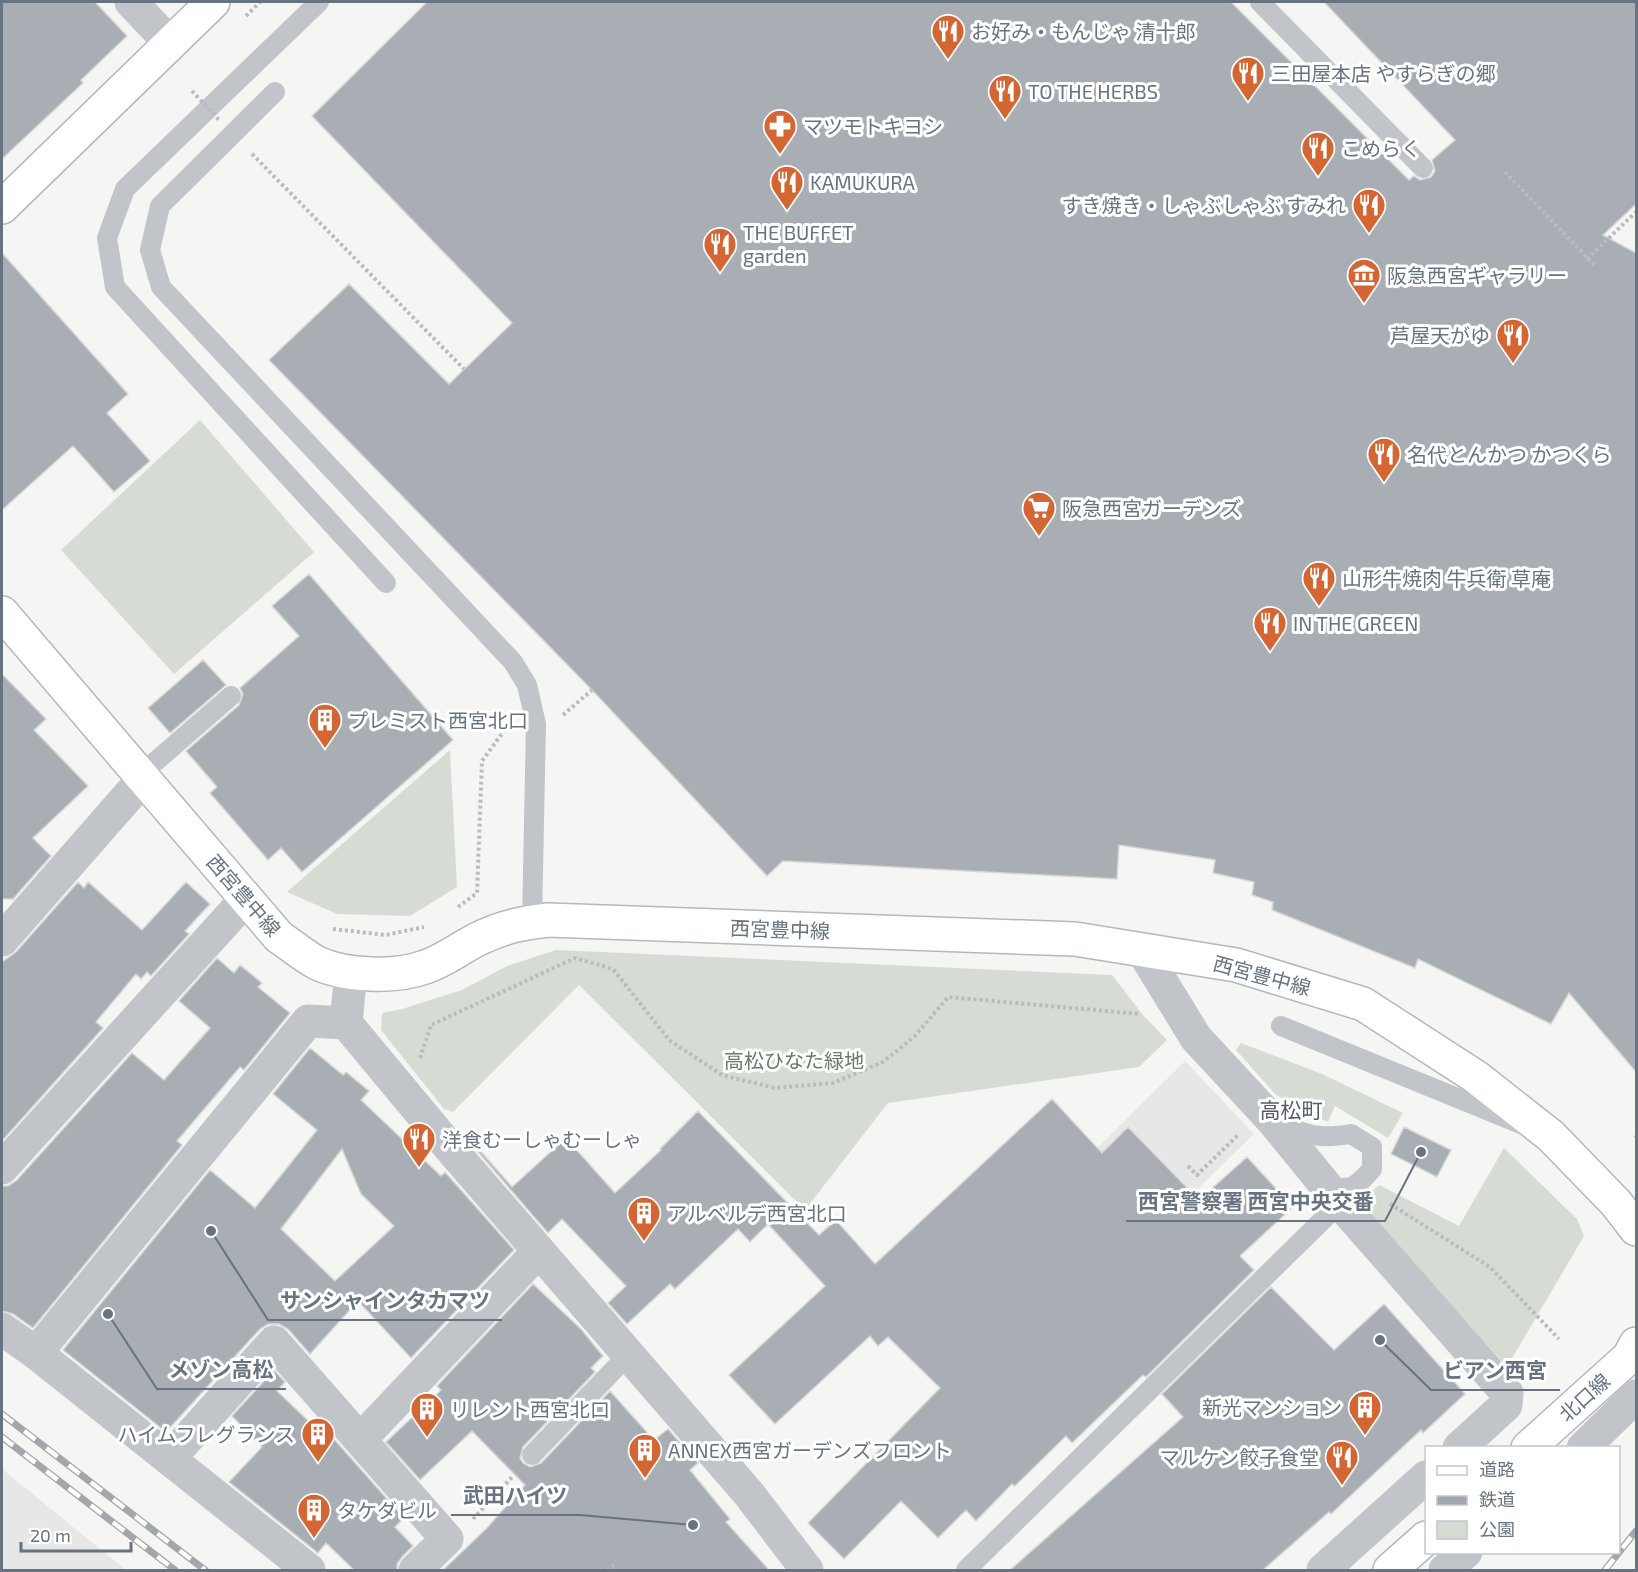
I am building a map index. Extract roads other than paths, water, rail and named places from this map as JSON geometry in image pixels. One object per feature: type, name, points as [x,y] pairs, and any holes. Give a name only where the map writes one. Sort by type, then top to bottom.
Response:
[{"type":"main road","points":[[2,207],[213,2]]},
{"type":"main road","name":"西宮豊中線","points":[[2,613],[245,900],[279,937],[317,963],[368,974],[405,972],[425,968],[478,939],[510,925],[548,920],[1075,939],[1236,965],[1363,1004],[1476,1077],[1551,1136],[1616,1203],[1636,1229]]},
{"type":"main road","name":"北口線","points":[[1530,1446],[1629,1357],[1636,1344]]},
{"type":"main road","points":[[1390,1570],[1425,1539]]},
{"type":"street","points":[[131,2],[170,43]]},
{"type":"street","points":[[4,933],[142,776]]},
{"type":"street","points":[[2,1168],[245,900]]},
{"type":"street","points":[[1142,950],[1196,1038],[1268,1116],[1507,1393],[1506,1405],[1461,1446]]},
{"type":"street","points":[[351,972],[346,1023],[538,1252],[749,1494],[807,1570]]},
{"type":"street","points":[[36,1353],[308,1021],[346,1023]]},
{"type":"street","points":[[360,1440],[538,1252]]},
{"type":"street","points":[[2,1329],[36,1353],[309,1570]]},
{"type":"street","points":[[169,1459],[274,1342],[447,1539],[415,1570]]},
{"type":"street","points":[[1585,1446],[1636,1396]]},
{"type":"street","points":[[1323,1570],[1425,1478]]},
{"type":"street","points":[[1445,1570],[1464,1554]]},
{"type":"lane","points":[[319,2],[125,189],[107,238],[115,287],[386,583]]},
{"type":"lane","points":[[1260,2],[1423,168]]},
{"type":"lane","points":[[275,92],[160,206],[150,250],[161,287],[513,662],[527,685],[536,724],[532,922]]},
{"type":"lane","points":[[142,776],[231,696]]},
{"type":"lane","points":[[1281,1026],[1551,1136]]},
{"type":"lane","points":[[966,1570],[1342,1204],[1342,1190],[1357,1185],[1372,1169],[1371,1147],[1351,1134],[1334,1137],[1308,1136],[1268,1116]]},
{"type":"lane","points":[[532,1455],[628,1355]]},
{"type":"railway","points":[[2,1414],[205,1570]]},
{"type":"railway","points":[[2,1437],[175,1570]]},
{"type":"railway","points":[[1620,1551],[1636,1531]]},
{"type":"railway","points":[[1605,1570],[1618,1554]]},
{"type":"place","name":"お好み・もんじゃ 清十郎","points":[[948,60]]},
{"type":"place","name":"三田屋本店 やすらぎの郷","points":[[1248,102]]},
{"type":"place","name":"TO THE HERBS","points":[[1005,120]]},
{"type":"place","name":"マツモトキヨシ","points":[[780,155]]},
{"type":"place","name":"こめらく","points":[[1318,177]]},
{"type":"place","name":"KAMUKURA","points":[[787,211]]},
{"type":"place","name":"すき焼き・しゃぶしゃぶ すみれ","points":[[1369,234]]},
{"type":"place","name":"THE BUFFET garden","points":[[720,273]]},
{"type":"place","name":"阪急西宮ギャラリー","points":[[1364,304]]},
{"type":"place","name":"芦屋天がゆ","points":[[1513,364]]},
{"type":"place","name":"名代とんかつ かつくら","points":[[1384,483]]},
{"type":"place","name":"阪急西宮ガーデンズ","points":[[1039,537]]},
{"type":"place","name":"山形牛焼肉 牛兵衛 草庵","points":[[1319,607]]},
{"type":"place","name":"IN THE GREEN","points":[[1270,652]]},
{"type":"place","name":"プレミスト西宮北口","points":[[325,749]]},
{"type":"place","name":"西宮警察署 西宮中央交番","points":[[1421,1152]]},
{"type":"place","name":"洋食むーしゃむーしゃ","points":[[419,1168]]},
{"type":"place","name":"サンシャインタカマツ","points":[[211,1231]]},
{"type":"place","name":"アルベルデ西宮北口","points":[[644,1242]]},
{"type":"place","name":"メゾン高松","points":[[108,1314]]},
{"type":"place","name":"ビアン西宮","points":[[1380,1340]]},
{"type":"place","name":"新光マンション","points":[[1365,1436]]},
{"type":"place","name":"リレント西宮北口","points":[[427,1438]]},
{"type":"place","name":"ハイムフレグランス","points":[[318,1463]]},
{"type":"place","name":"ANNEX西宮ガーデンズフロント","points":[[645,1479]]},
{"type":"place","name":"マルケン餃子食堂","points":[[1342,1486]]},
{"type":"place","name":"武田ハイツ","points":[[693,1525]]},
{"type":"place","name":"タケダビル","points":[[314,1539]]},
{"type":"district","name":"高松町","points":[[1291,1109]]},
{"type":"park label","name":"高松ひなた緑地","points":[[794,1060]]}]
